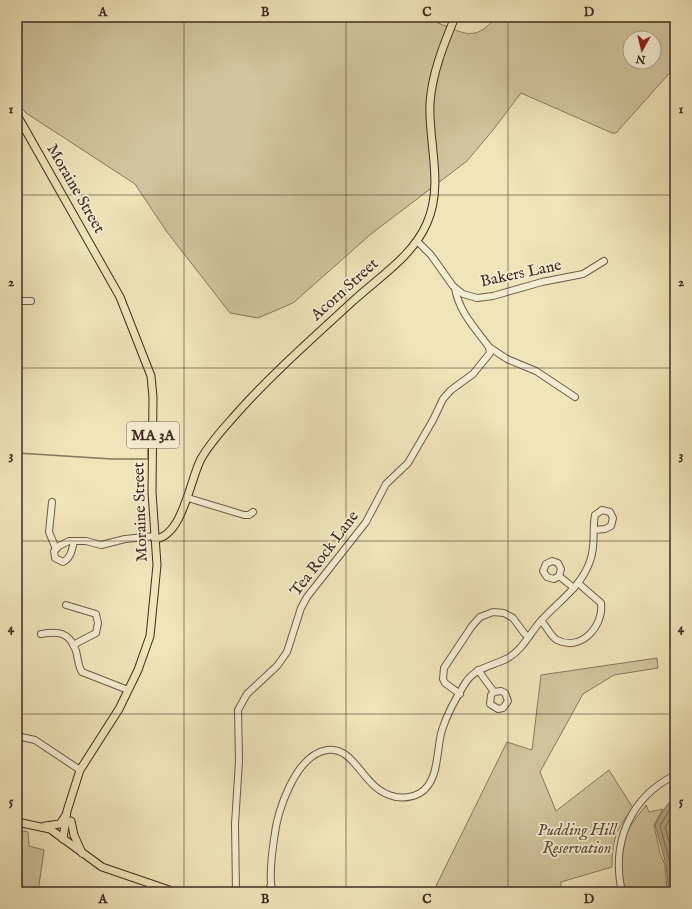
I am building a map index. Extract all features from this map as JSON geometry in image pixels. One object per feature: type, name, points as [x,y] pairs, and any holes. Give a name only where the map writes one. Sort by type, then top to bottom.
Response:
[{"type":"main road","name":"Acorn Street","points":[[155,538],[163,537],[168,533],[188,498],[201,459],[228,423],[282,365],[394,264],[417,241],[428,222],[434,195],[434,165],[430,120],[431,93],[438,62],[455,17]]},
{"type":"main road","name":"Moraine Street","points":[[17,115],[19,123],[120,297],[151,376],[153,397],[152,492],[157,565],[152,626],[145,654],[128,690],[106,731],[80,770],[67,812],[63,839]]},
{"type":"main road","name":"Moraine Street","points":[[63,839],[70,828],[70,801]]},
{"type":"main road","points":[[17,822],[56,826],[62,822],[67,812]]},
{"type":"main road","name":"MA 3A","points":[[71,821],[74,835],[83,855]]},
{"type":"main road","points":[[35,824],[50,829],[83,855],[102,867],[175,892]]},
{"type":"street","name":"Bakers Lane","points":[[417,241],[431,255],[456,288],[468,296],[487,298],[542,282],[583,274],[604,261]]},
{"type":"street","points":[[456,288],[457,297],[465,316],[489,347],[507,359],[536,371],[575,397]]},
{"type":"street","points":[[17,301],[31,301]]},
{"type":"street","name":"Tea Rock Lane","points":[[236,892],[235,824],[239,761],[238,721],[240,706],[247,694],[283,659],[290,643],[301,608],[307,597],[366,522],[386,484],[408,463],[433,420],[443,399],[473,374],[486,360],[490,353],[489,347]]},
{"type":"street","points":[[188,498],[244,515],[249,515],[253,512]]},
{"type":"street","points":[[52,502],[49,532],[56,549]]},
{"type":"street","points":[[272,892],[271,884],[274,837],[280,813],[291,785],[300,770],[310,758],[327,750],[340,752],[353,761],[374,787],[385,794],[398,797],[414,796],[424,791],[434,775],[442,731],[466,682],[478,670],[508,658],[520,647],[541,621],[576,585],[585,572],[592,555],[594,530]]},
{"type":"street","points":[[74,541],[70,557],[63,562],[55,558],[53,554],[56,549],[64,543],[74,541],[86,541],[101,545],[125,539],[155,538]]},
{"type":"street","points":[[541,621],[548,627],[553,637],[564,642],[575,642],[589,635],[600,619],[601,603],[598,599],[559,576]]},
{"type":"street","points":[[66,605],[96,614],[98,623],[96,633],[74,646]]},
{"type":"street","points":[[460,694],[445,683],[443,678],[444,668],[472,626],[480,617],[492,612],[504,613],[513,618],[528,637]]},
{"type":"street","points":[[41,634],[56,631],[65,636],[74,646],[82,672],[128,690]]},
{"type":"street","points":[[478,670],[494,692]]},
{"type":"street","points":[[17,736],[35,740],[80,770]]},
{"type":"street","points":[[622,892],[619,873],[619,855],[621,838],[627,823],[640,803],[660,784],[675,775]]},
{"type":"street","points":[[150,884],[150,892]]},
{"type":"street","points":[[267,892],[271,884]]},
{"type":"green space","points":[[17,17],[435,17],[438,23],[469,34],[482,30],[496,17],[675,17],[675,67],[616,133],[612,133],[521,93],[467,161],[371,234],[293,303],[258,318],[230,313],[167,232],[135,184],[26,113],[17,102]]},
{"type":"green space","name":"Pudding Hill Reservation","points":[[657,658],[658,668],[614,675],[583,694],[540,772],[556,811],[609,770],[633,808],[616,835],[613,849],[612,867],[561,882],[561,892],[433,892],[507,742],[532,750],[541,675]]},
{"type":"green space","points":[[646,805],[649,812],[663,809],[654,825],[660,853],[665,865],[667,892],[625,892],[620,869],[624,834]]},
{"type":"green space","points":[[17,829],[28,832],[29,846],[44,850],[38,892],[17,892]]},
{"type":"water","points":[[675,795],[675,892],[669,892],[666,864],[655,825],[662,812]]},
{"type":"waterway","points":[[157,441],[170,436]]},
{"type":"waterway","points":[[17,453],[112,459],[148,459],[148,442]]}]
